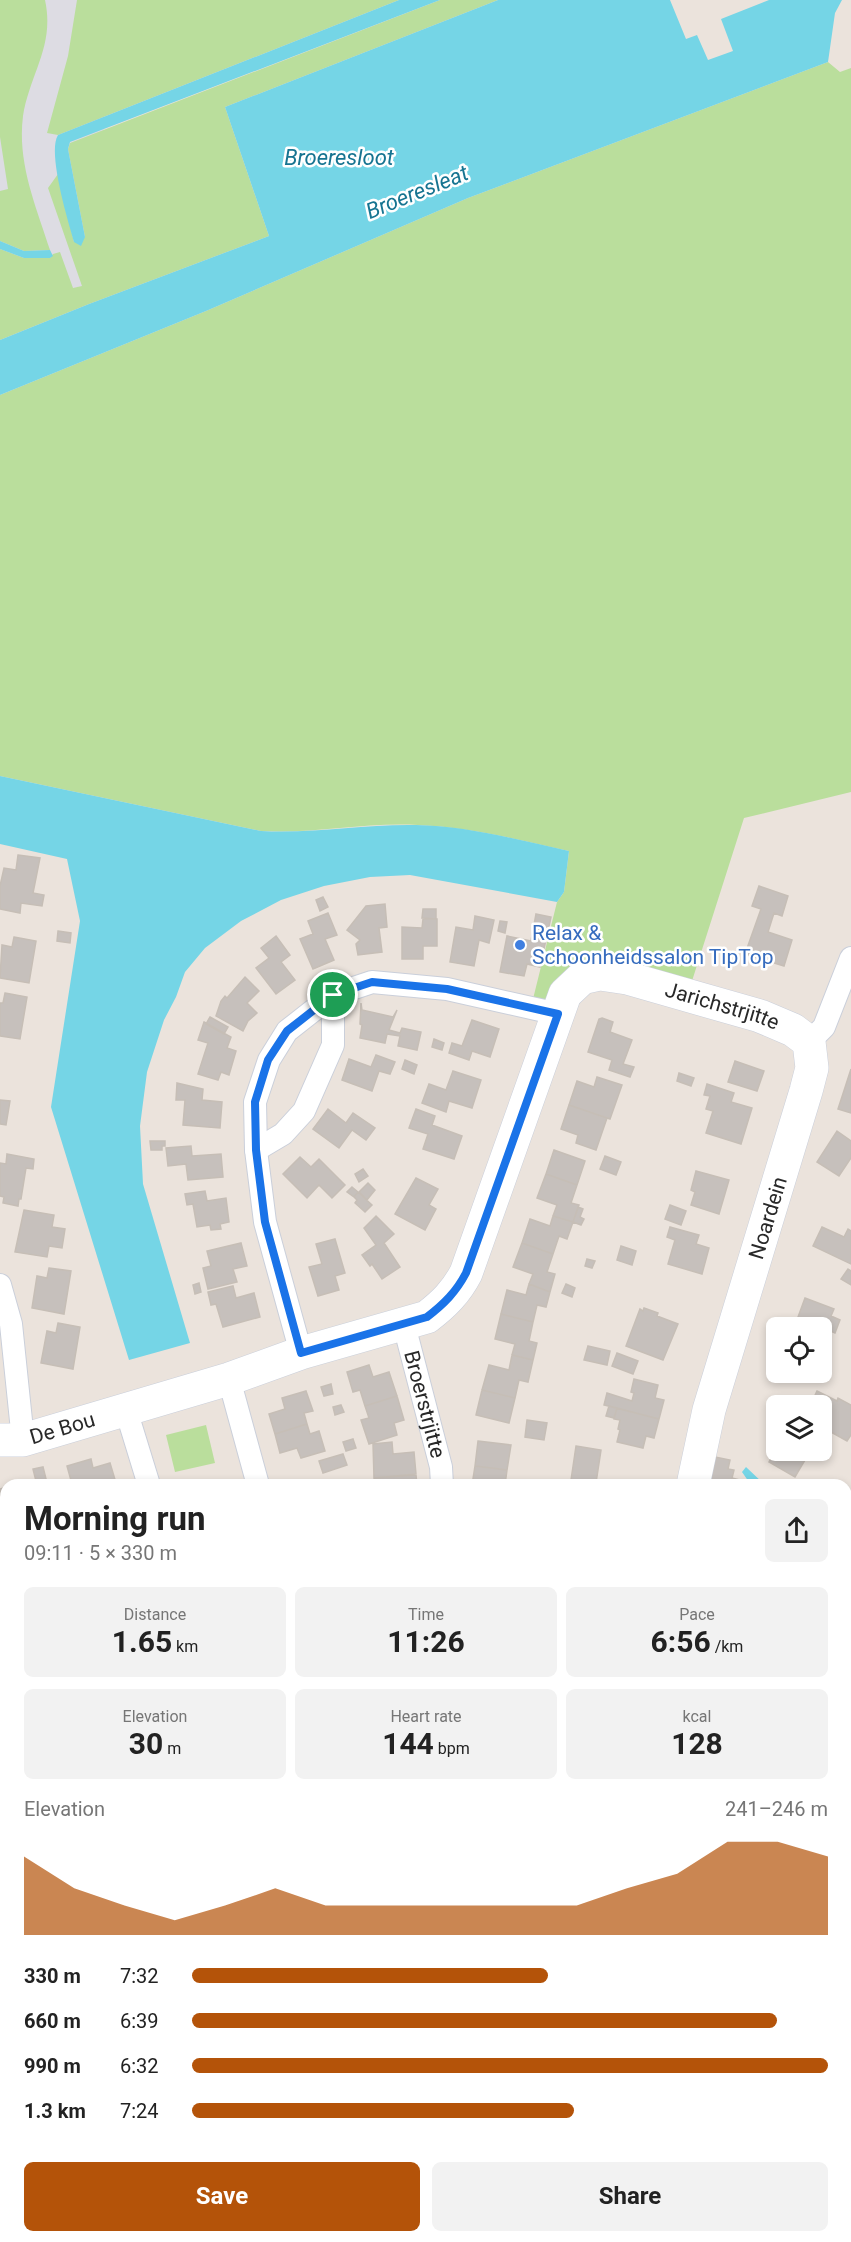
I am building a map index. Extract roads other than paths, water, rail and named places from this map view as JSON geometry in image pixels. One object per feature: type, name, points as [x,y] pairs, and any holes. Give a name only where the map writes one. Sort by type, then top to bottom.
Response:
[{"type":"street","points":[[809,1042],[824,1027],[851,958]]},
{"type":"street","name":"Jarichstrjitte","points":[[558,1014],[565,994],[582,978],[600,974],[627,978],[760,1016],[793,1030],[809,1042]]},
{"type":"street","points":[[301,1353],[265,1222],[256,1150],[255,1102],[268,1060],[287,1031],[333,995],[372,982],[447,989],[558,1014]]},
{"type":"street","points":[[256,1150],[283,1134],[304,1111],[333,1045],[333,995]]},
{"type":"street","name":"De Bou","points":[[12,1440],[126,1410],[229,1379],[301,1353],[404,1325],[427,1317],[443,1305],[457,1290],[466,1273],[558,1014]]},
{"type":"street","name":"Noardein","points":[[694,1479],[709,1410],[812,1068],[809,1042]]},
{"type":"street","points":[[0,1285],[11,1324],[12,1440]]},
{"type":"street","name":"Broerstrjitte","points":[[404,1325],[441,1467],[442,1479]]},
{"type":"street","points":[[229,1379],[256,1479]]},
{"type":"street","points":[[126,1410],[147,1479]]},
{"type":"water","points":[[399,0],[440,0],[70,142],[68,149],[85,237],[81,246],[74,242],[57,171],[55,144],[58,135]]},
{"type":"water","name":"Broeresloot","points":[[498,0],[670,0],[686,39],[697,35],[708,60],[733,51],[721,19],[769,0],[842,0],[835,13],[828,62],[468,198],[206,311],[0,395],[0,340],[269,236],[225,107]]},
{"type":"water","points":[[0,241],[24,251],[50,250],[53,256],[24,258],[0,249]]},
{"type":"water","points":[[0,776],[261,831],[280,832],[397,825],[435,826],[493,834],[569,851],[564,892],[557,902],[410,875],[370,877],[324,886],[281,900],[241,921],[205,948],[185,972],[164,1020],[147,1072],[140,1126],[143,1184],[190,1343],[129,1360],[51,1107],[80,921],[67,859],[0,844]]},
{"type":"water","points":[[746,1467],[759,1479],[747,1479],[742,1472]]},
{"type":"place","name":"Relax & Schoonheidssalon TipTop","points":[[520,945]]},
{"type":"water label","name":"Broeresleat","points":[[417,192]]}]
